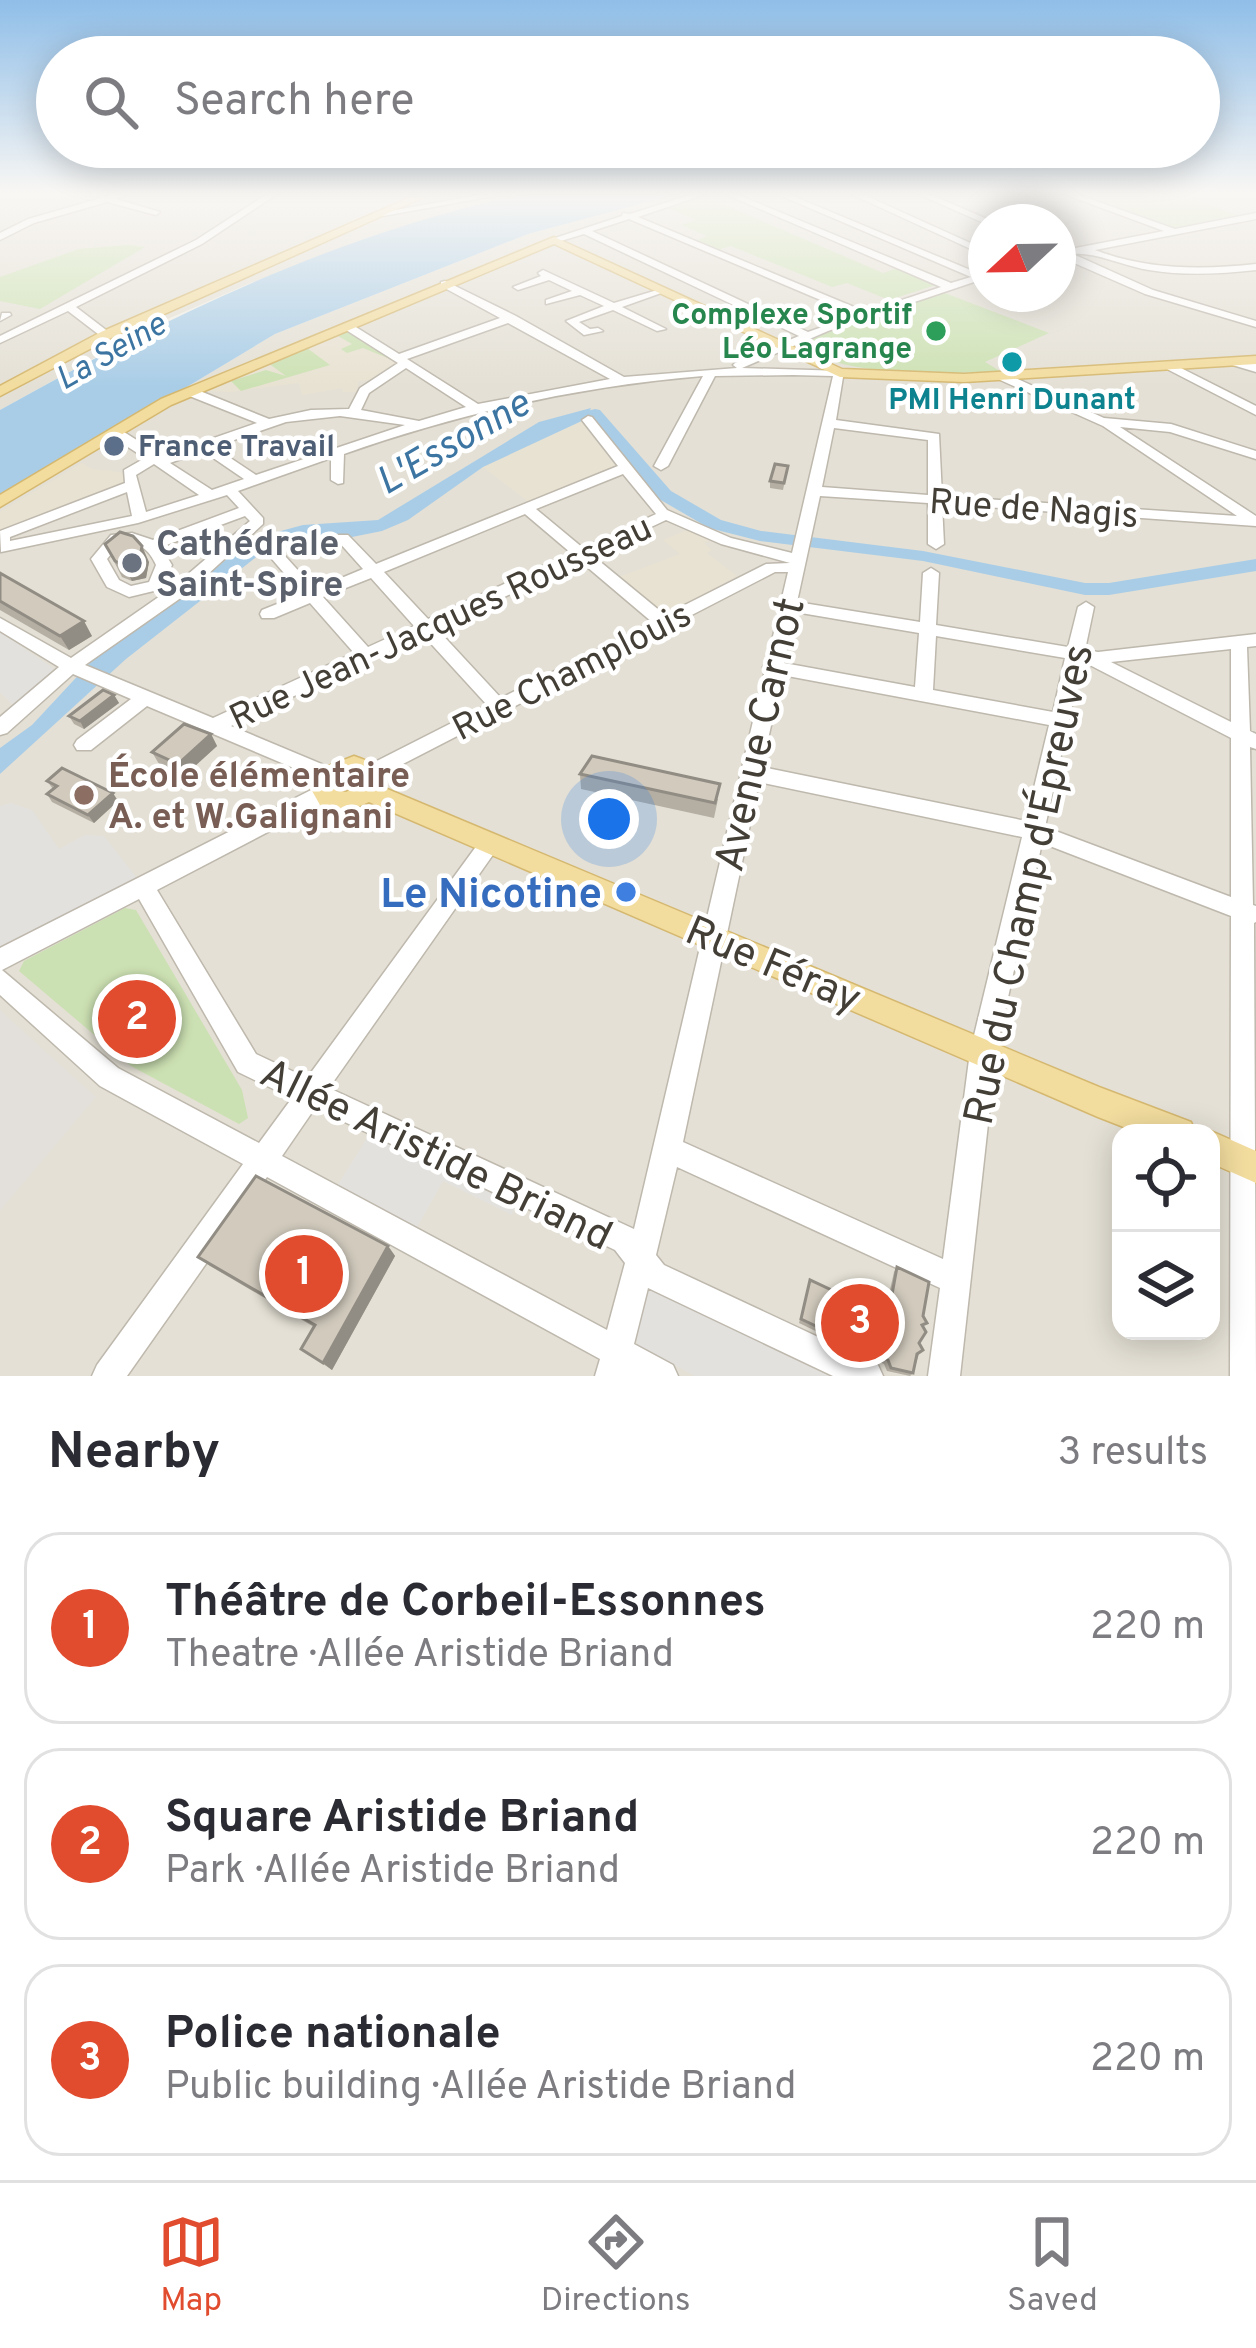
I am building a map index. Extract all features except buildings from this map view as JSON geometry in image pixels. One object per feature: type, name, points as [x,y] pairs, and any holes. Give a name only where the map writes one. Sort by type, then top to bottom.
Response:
[{"type":"main road","points":[[0,392],[106,335],[280,258]]},
{"type":"main road","points":[[0,504],[150,411],[509,258]]},
{"type":"main road","points":[[593,258],[827,371],[1002,376],[1256,364]]},
{"type":"main road","points":[[0,504],[191,392]]},
{"type":"main road","points":[[326,784],[347,765],[369,782]]},
{"type":"main road","name":"Rue Féray","points":[[369,782],[490,843],[1158,1124]]},
{"type":"main road","points":[[1220,1151],[1251,1165]]},
{"type":"street","points":[[0,340],[167,258]]},
{"type":"street","points":[[643,258],[809,336]]},
{"type":"street","points":[[729,258],[865,315]]},
{"type":"street","points":[[882,258],[951,287]]},
{"type":"street","points":[[939,258],[968,270]]},
{"type":"street","points":[[1114,258],[1183,271],[1256,267]]},
{"type":"street","points":[[1076,260],[1149,292],[1256,324]]},
{"type":"street","points":[[645,283],[675,273]]},
{"type":"street","points":[[518,287],[547,275],[662,329]]},
{"type":"street","points":[[130,486],[3,535],[0,547],[116,531],[140,518],[337,451],[477,409],[622,381],[758,365],[780,347],[968,281]]},
{"type":"street","points":[[445,284],[622,381]]},
{"type":"street","points":[[598,331],[588,333],[571,321],[660,290]]},
{"type":"street","points":[[550,302],[581,292]]},
{"type":"street","points":[[71,308],[106,335]]},
{"type":"street","points":[[354,410],[364,391],[402,361],[512,318]]},
{"type":"street","points":[[632,328],[648,323]]},
{"type":"street","points":[[347,326],[477,409]]},
{"type":"street","points":[[711,372],[758,365],[827,371]]},
{"type":"street","points":[[1168,366],[1256,410]]},
{"type":"street","name":"Avenue Carnot","points":[[615,1365],[668,1149],[787,605],[792,556],[813,491],[827,423],[827,371]]},
{"type":"street","points":[[661,466],[711,372]]},
{"type":"street","points":[[1002,376],[1106,423],[1256,521]]},
{"type":"street","points":[[191,392],[264,421]]},
{"type":"street","points":[[140,518],[129,473],[206,448],[264,421],[354,410],[419,424]]},
{"type":"street","points":[[588,420],[666,515],[726,541],[792,556]]},
{"type":"street","points":[[827,423],[934,437],[936,544]]},
{"type":"street","points":[[1106,423],[1171,428],[1256,455]]},
{"type":"street","points":[[119,435],[210,496]]},
{"type":"street","points":[[206,448],[254,480]]},
{"type":"street","points":[[337,451],[338,480]]},
{"type":"street","points":[[268,614],[625,468]]},
{"type":"street","points":[[0,728],[156,596],[253,529],[258,521],[229,489]]},
{"type":"street","name":"Rue de Nagis","points":[[813,491],[1256,521]]},
{"type":"street","points":[[526,508],[663,622]]},
{"type":"street","points":[[153,545],[248,510]]},
{"type":"street","name":"Rue Jean-Jacques Rousseau","points":[[214,726],[666,515]]},
{"type":"street","points":[[116,531],[153,545],[164,571],[156,596]]},
{"type":"street","points":[[116,531],[98,559],[105,574],[129,592],[156,596]]},
{"type":"street","points":[[344,538],[498,706]]},
{"type":"street","points":[[270,548],[364,653]]},
{"type":"street","name":"Rue Champlouis","points":[[369,782],[498,706],[792,556]]},
{"type":"street","points":[[924,694],[931,573]]},
{"type":"street","points":[[787,605],[1109,658],[1245,641]]},
{"type":"street","name":"Rue du Champ d'Épreuves","points":[[944,1376],[983,1052],[1086,607]]},
{"type":"street","points":[[0,624],[71,666],[214,726],[326,784]]},
{"type":"street","points":[[1245,641],[1240,650],[1248,738],[1251,1165],[1246,1376]]},
{"type":"street","points":[[1077,655],[1248,738]]},
{"type":"street","points":[[772,668],[1061,720]]},
{"type":"street","points":[[84,745],[146,697]]},
{"type":"street","points":[[749,772],[1033,831],[1250,914]]},
{"type":"street","points":[[0,961],[144,887],[326,784]]},
{"type":"street","points":[[108,1376],[490,843]]},
{"type":"street","name":"Allée Aristide Briand","points":[[144,887],[241,1058],[625,1240],[654,1275],[867,1376]]},
{"type":"street","points":[[0,980],[109,1077],[266,1160],[615,1365],[662,1376]]},
{"type":"street","points":[[668,1149],[956,1280]]},
{"type":"shaded area","points":[[0,258],[320,258],[154,325],[0,410]]},
{"type":"shaded area","points":[[467,258],[968,258],[968,312],[1076,312],[1076,258],[1256,258],[1256,1376],[0,1376],[0,499],[275,334]]},
{"type":"shaded area","points":[[345,329],[400,362],[372,380],[359,381],[356,392],[342,392],[343,388],[302,395],[299,383],[207,391]]},
{"type":"shaded area","points":[[586,419],[584,426],[617,468],[530,503],[483,467]]},
{"type":"shaded area","points":[[82,463],[121,472],[126,484],[0,533],[0,512]]},
{"type":"shaded area","points":[[687,530],[711,539],[704,543],[712,550],[707,553],[737,576],[680,608],[661,612],[619,577],[680,554],[663,540]]},
{"type":"shaded area","points":[[0,632],[59,672],[17,709],[0,692]]},
{"type":"shaded area","points":[[11,803],[32,810],[59,849],[85,835],[104,836],[144,887],[0,958],[0,806]]},
{"type":"shaded area","points":[[0,1010],[96,1097],[0,1211]]},
{"type":"shaded area","points":[[376,1124],[521,1193],[512,1215],[443,1181],[416,1229],[337,1186]]},
{"type":"shaded area","points":[[651,1284],[836,1376],[695,1376],[639,1346],[635,1337],[645,1289]]},
{"type":"green space","points":[[53,258],[126,258],[40,309],[0,301],[0,277]]},
{"type":"green space","points":[[761,258],[849,258],[883,273],[900,267],[939,284],[889,300],[847,283],[832,287]]},
{"type":"green space","name":"Complexe Sportif Léo Lagrange","points":[[942,292],[968,302],[968,312],[994,312],[1049,333],[985,362],[1000,371],[868,369],[795,348],[834,329]]},
{"type":"green space","points":[[341,332],[352,332],[390,359],[363,348],[347,353],[341,349],[352,344],[338,336],[307,348],[330,365],[241,391],[231,381],[266,370],[286,376],[268,363]]},
{"type":"green space","points":[[125,908],[136,910],[242,1090],[248,1118],[239,1124],[131,1066],[19,971],[24,961]]},
{"type":"water","name":"La Seine","points":[[313,258],[467,258],[275,334],[0,499],[0,410],[253,282]]},
{"type":"water","points":[[591,408],[586,419],[483,467],[408,520],[382,531],[301,539],[264,551],[126,659],[0,774],[0,748],[32,725],[100,652],[187,592],[251,539],[303,525],[378,520],[539,422]]},
{"type":"waterway","name":"L'Essonne","points":[[562,419],[595,413],[665,495],[715,524],[760,536],[923,556],[1085,589],[1256,565]]},
{"type":"place","name":"Complexe Sportif Léo Lagrange","points":[[936,331]]},
{"type":"place","name":"PMI Henri Dunant","points":[[1012,362]]},
{"type":"place","name":"France Travail","points":[[114,446]]},
{"type":"place","name":"Cathédrale Saint-Spire","points":[[132,563]]},
{"type":"place","name":"École élémentaire A. et W.Galignani","points":[[84,795]]},
{"type":"place","name":"Le Nicotine","points":[[626,892]]},
{"type":"place","name":"Square Aristide Briand","points":[[137,1019]]},
{"type":"place","name":"Théâtre de Corbeil-Essonnes","points":[[304,1274]]},
{"type":"place","name":"Police nationale","points":[[860,1323]]}]
